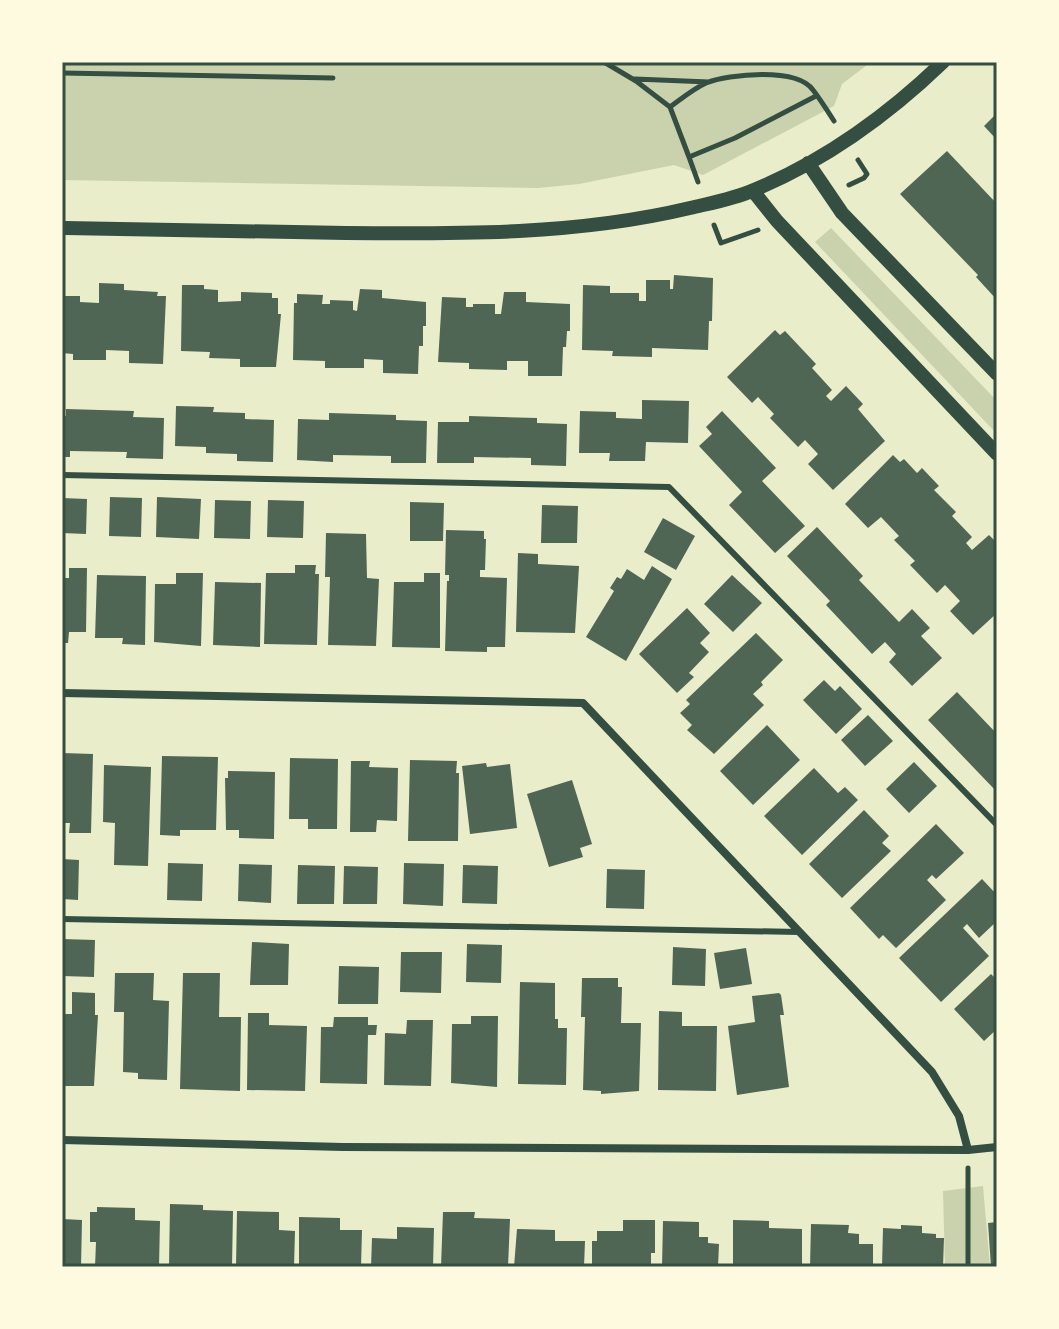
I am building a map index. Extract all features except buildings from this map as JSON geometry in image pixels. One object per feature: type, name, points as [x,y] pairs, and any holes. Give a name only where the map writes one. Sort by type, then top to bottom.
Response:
[{"type":"street","points":[[62,228],[413,234],[538,231],[667,213],[753,191],[808,163],[886,111],[943,62]]},
{"type":"street","points":[[808,163],[842,213],[997,374]]},
{"type":"street","points":[[753,191],[777,221],[997,454]]},
{"type":"street","points":[[62,693],[583,703],[932,1072],[959,1116],[968,1150]]},
{"type":"street","points":[[62,1140],[359,1147],[968,1150],[997,1147]]},
{"type":"lane","points":[[62,475],[669,487],[997,825]]},
{"type":"lane","points":[[62,919],[799,932]]},
{"type":"path","points":[[604,62],[670,107],[689,157]]},
{"type":"path","points":[[62,73],[333,78]]},
{"type":"path","points":[[633,79],[710,82],[754,75],[789,78],[813,88],[816,96]]},
{"type":"path","points":[[670,107],[710,82]]},
{"type":"path","points":[[968,1150],[968,1267]]},
{"type":"green space","points":[[62,62],[871,62],[842,84],[834,106],[703,175],[674,165],[579,184],[538,188],[62,180]]},
{"type":"green space","points":[[831,228],[997,401],[997,434],[815,242]]},
{"type":"green space","points":[[983,1186],[990,1267],[945,1267],[943,1191]]}]
